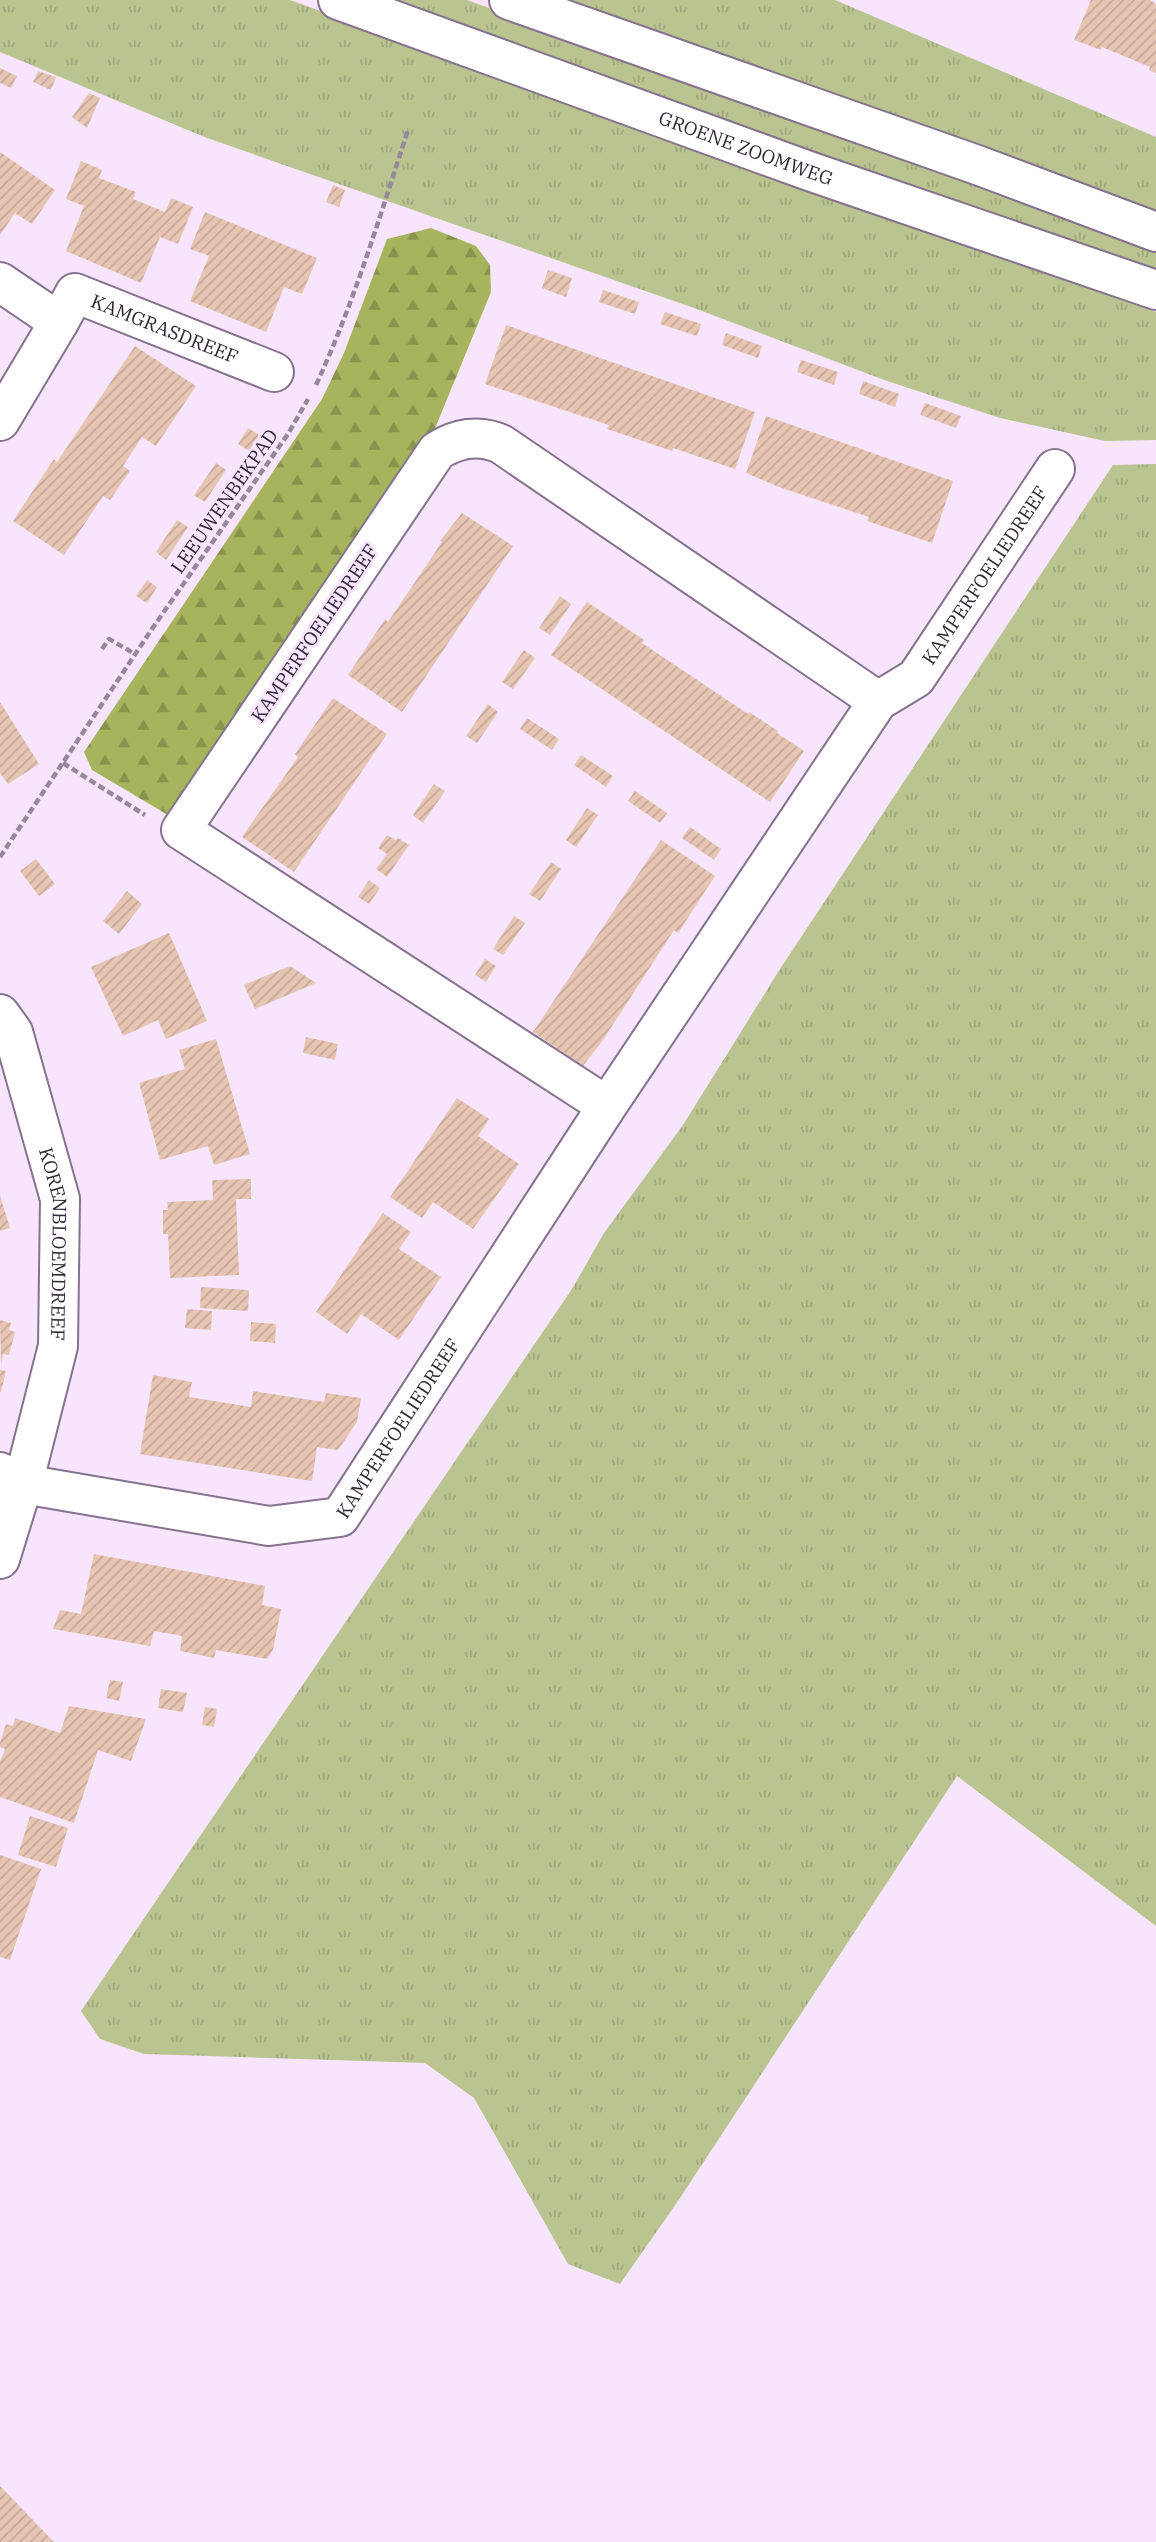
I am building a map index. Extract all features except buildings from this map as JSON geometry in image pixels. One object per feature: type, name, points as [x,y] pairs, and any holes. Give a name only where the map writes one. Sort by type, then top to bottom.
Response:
[{"type":"street","name":"GROENE ZOOMWEG","points":[[338,0],[809,171],[1156,290]]},
{"type":"street","points":[[509,0],[980,166],[1156,232]]},
{"type":"street","points":[[0,282],[59,322],[0,421]]},
{"type":"street","name":"KAMGRASDREEF","points":[[59,322],[75,293],[274,372]]},
{"type":"street","name":"KAMPERFOELIEDREEF","points":[[181,830],[437,451],[457,441],[481,438],[501,444],[878,701]]},
{"type":"street","name":"KAMPERFOELIEDREEF","points":[[12,1478],[269,1526],[340,1517],[607,1106],[878,701],[916,678],[1055,469]]},
{"type":"street","points":[[181,830],[607,1106]]},
{"type":"street","name":"KORENBLOEMDREEF","points":[[0,1014],[13,1032],[60,1199],[58,1346],[12,1478],[0,1559]]},
{"type":"path","name":"LEEUWENBEKPAD","points":[[0,857],[135,654],[288,434],[333,348],[362,272],[408,130]]},
{"type":"path","points":[[102,649],[109,639],[135,654]]},
{"type":"path","points":[[63,763],[167,828],[181,830]]},
{"type":"green space","points":[[0,0],[290,0],[1126,300],[1156,312],[1156,440],[1105,441],[1000,418],[887,381],[694,308],[207,138],[0,52]]},
{"type":"green space","points":[[386,0],[467,0],[1156,247],[1156,276],[806,154]]},
{"type":"green space","points":[[554,0],[835,0],[1156,137],[1156,212]]},
{"type":"green space","points":[[431,228],[476,246],[490,265],[491,292],[436,426],[173,818],[92,770],[84,752],[322,399],[344,353],[387,239]]},
{"type":"green space","points":[[1156,464],[1156,1926],[957,1776],[678,2201],[620,2284],[568,2264],[474,2098],[425,2063],[144,2054],[100,2039],[81,2011],[572,1289],[604,1233],[683,1125],[780,969],[1113,465]]}]
